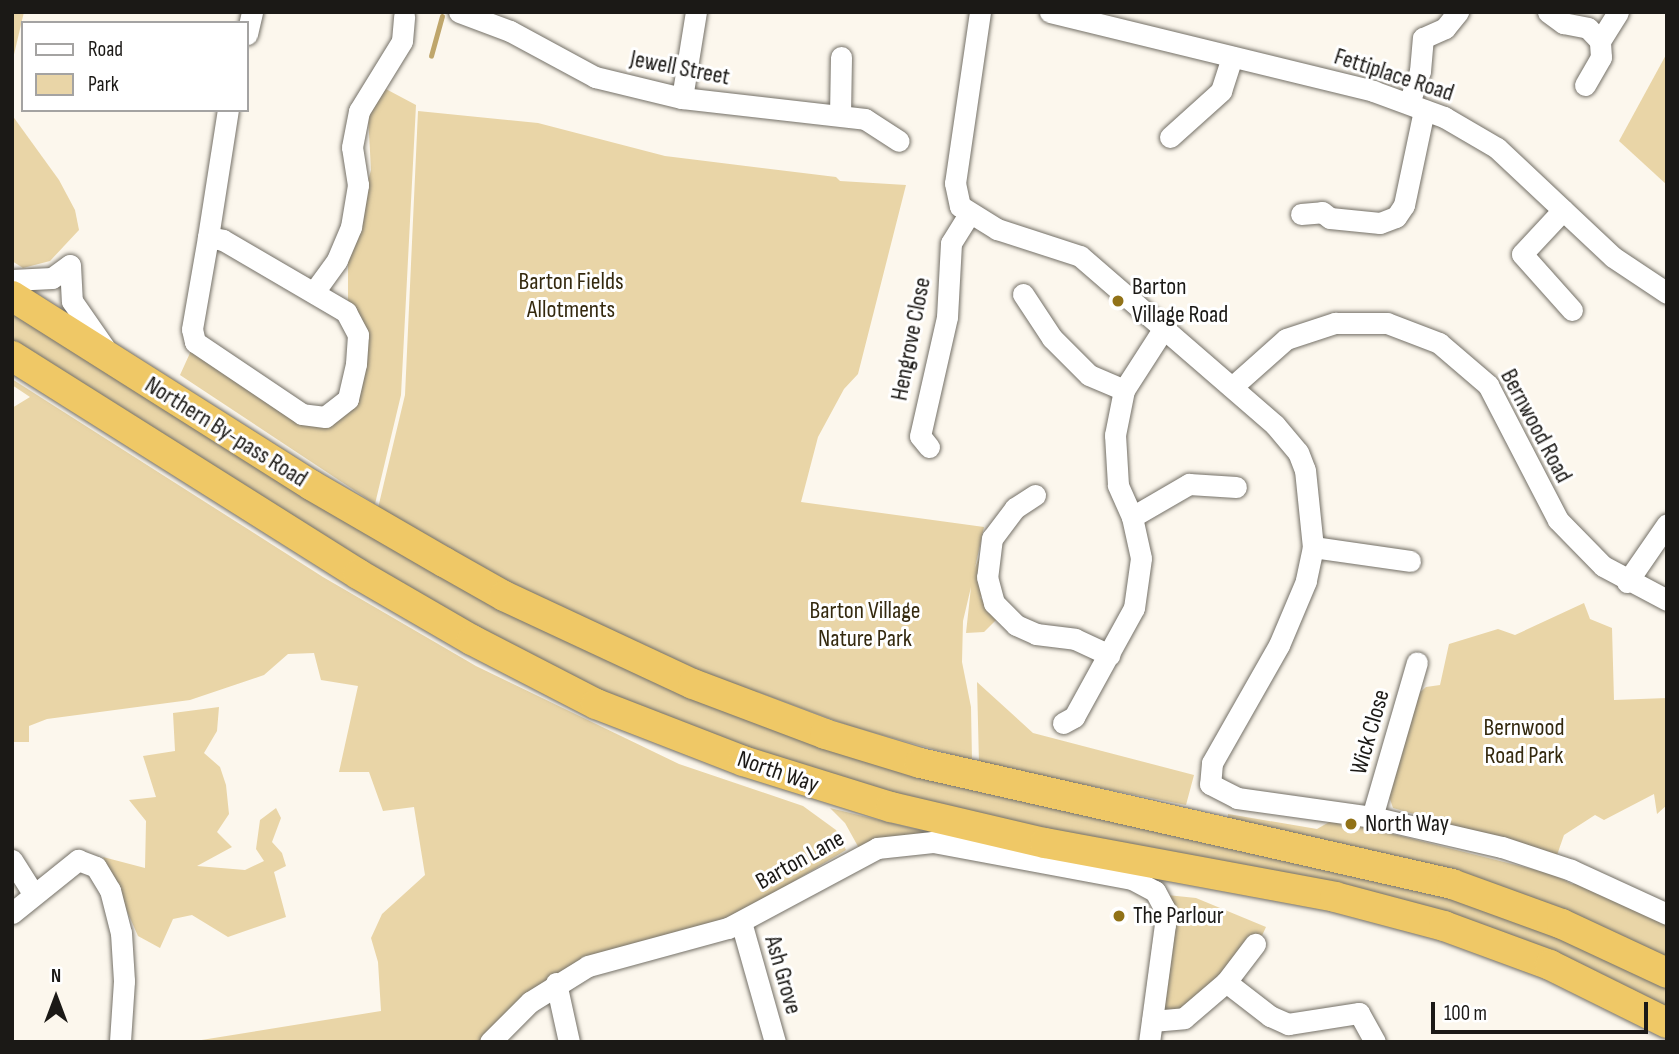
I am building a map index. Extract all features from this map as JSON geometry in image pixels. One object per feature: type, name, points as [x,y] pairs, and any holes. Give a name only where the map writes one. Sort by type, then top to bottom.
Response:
[{"type":"highway","name":"Northern By-pass Road","points":[[12,296],[121,366],[444,562],[633,657],[825,734],[1015,788],[1402,870],[1550,919],[1667,973]]},
{"type":"highway","name":"Northern By-pass Road","points":[[12,356],[358,575]]},
{"type":"highway","name":"North Way","points":[[358,575],[472,640],[596,704],[754,765],[974,829],[1393,911],[1550,965],[1667,1023]]},
{"type":"street","points":[[248,30],[252,12]]},
{"type":"street","name":"Jewell Street","points":[[458,12],[510,31],[595,77],[682,98],[864,119],[899,141]]},
{"type":"street","points":[[682,98],[696,12]]},
{"type":"street","points":[[980,12],[955,183],[960,206],[969,214],[1012,235],[1080,256],[1232,387],[1298,452],[1307,481],[1313,547],[1295,614],[1212,763],[1210,784],[1237,798],[1372,817],[1546,862],[1667,914]]},
{"type":"street","name":"Fettiplace Road","points":[[1050,12],[1417,106],[1497,148],[1613,257],[1667,293]]},
{"type":"street","points":[[1301,214],[1322,212],[1330,218],[1380,223],[1401,212],[1417,106],[1423,38],[1445,28],[1458,12]]},
{"type":"street","points":[[1548,12],[1563,23],[1588,29],[1600,41]]},
{"type":"street","points":[[1585,85],[1601,57],[1600,41],[1618,12]]},
{"type":"street","points":[[314,292],[337,260],[351,227],[358,185],[352,147],[359,111],[402,41],[400,13]]},
{"type":"street","points":[[840,115],[841,57]]},
{"type":"street","points":[[1170,137],[1221,91],[1232,57]]},
{"type":"street","points":[[208,237],[223,240],[346,312],[359,335],[348,400],[325,417],[302,415],[209,356],[195,342],[192,329],[228,112]]},
{"type":"street","points":[[1563,210],[1522,254],[1572,310]]},
{"type":"street","name":"Hengrove Close","points":[[919,442],[947,317],[951,243],[969,214]]},
{"type":"street","points":[[12,281],[52,278],[70,265],[77,311],[121,366]]},
{"type":"street","points":[[1023,294],[1045,329],[1089,375],[1124,390]]},
{"type":"street","name":"Bernwood Road","points":[[1232,387],[1286,339],[1335,323],[1387,323],[1439,343],[1488,385],[1558,520],[1603,566],[1627,582],[1667,600]]},
{"type":"street","points":[[1063,723],[1074,716],[1111,654],[1134,608],[1140,583],[1141,558],[1132,517],[1114,462],[1117,412],[1124,390],[1164,328]]},
{"type":"street","points":[[1132,517],[1189,484],[1236,487]]},
{"type":"street","points":[[1035,495],[1012,503],[989,546],[987,577],[994,603],[1016,625],[1036,634],[1076,639],[1111,654]]},
{"type":"street","points":[[1627,582],[1667,524]]},
{"type":"street","points":[[1313,547],[1410,561]]},
{"type":"street","name":"Wick Close","points":[[1372,817],[1417,662]]},
{"type":"street","name":"Barton Lane","points":[[490,1042],[556,983],[621,954],[675,946],[741,922],[855,859],[902,843],[933,842],[1132,879],[1161,898],[1164,924],[1151,1032]]},
{"type":"street","points":[[12,913],[84,859],[96,867],[110,890],[121,933],[124,981],[120,1042]]},
{"type":"street","points":[[12,860],[34,895]]},
{"type":"street","name":"Ash Grove","points":[[741,922],[775,1042]]},
{"type":"street","points":[[1151,1032],[1184,1018],[1226,982],[1255,944]]},
{"type":"street","points":[[1226,982],[1270,1016],[1288,1024],[1359,1013],[1375,1042]]},
{"type":"street","points":[[556,983],[569,1042]]},
{"type":"green space","points":[[12,12],[24,12],[21,21],[12,63]]},
{"type":"green space","points":[[1667,53],[1667,185],[1619,141]]},
{"type":"green space","points":[[384,88],[416,105],[401,395],[375,504],[180,375],[195,342],[302,414],[348,400],[348,258],[371,170],[368,115]]},
{"type":"green space","points":[[418,111],[538,123],[665,156],[836,177],[840,181],[906,185],[858,374],[844,389],[818,437],[801,502],[984,527],[975,568],[979,557],[985,595],[980,597],[997,619],[984,632],[966,633],[971,587],[963,621],[962,662],[971,707],[972,760],[850,726],[758,692],[756,703],[709,684],[668,656],[560,615],[378,508],[405,395]]},
{"type":"green space","points":[[12,115],[59,180],[75,210],[79,230],[50,261],[23,268],[12,261]]},
{"type":"green space","points":[[12,306],[655,676],[1462,896],[1667,982],[1667,1010],[1609,979],[998,824],[775,761],[593,688],[452,615],[12,340]]},
{"type":"green space","points":[[12,379],[323,577],[476,666],[679,764],[803,806],[836,830],[846,850],[738,915],[619,949],[482,1042],[189,1042],[381,1011],[378,962],[371,938],[382,914],[425,875],[414,807],[383,811],[369,772],[339,772],[358,686],[321,680],[314,653],[288,654],[264,675],[190,700],[47,719],[29,726],[29,742],[12,742],[12,408],[30,397],[12,385]]},
{"type":"green space","name":"Bernwood Road Park","points":[[1584,603],[1590,619],[1612,628],[1614,700],[1667,698],[1667,805],[1657,814],[1654,794],[1604,820],[1595,815],[1564,835],[1557,855],[1393,808],[1389,796],[1416,696],[1426,687],[1440,685],[1449,644],[1498,629],[1515,635]]},
{"type":"green space","points":[[977,682],[1033,733],[1194,775],[1186,805],[979,764]]},
{"type":"green space","points":[[219,707],[217,731],[204,753],[220,767],[226,785],[229,814],[217,832],[232,847],[197,866],[245,870],[264,861],[256,849],[260,820],[276,808],[281,818],[272,842],[282,853],[286,866],[274,872],[286,917],[228,937],[192,915],[173,919],[160,948],[138,936],[103,857],[145,868],[146,821],[129,800],[156,797],[143,756],[175,751],[173,713]]},
{"type":"green space","points":[[830,808],[920,830],[933,838],[860,850],[845,823]]},
{"type":"green space","points":[[1228,814],[1317,829],[1331,821],[1369,828],[1552,874],[1572,884],[1586,884],[1667,921],[1667,963],[1228,818]]},
{"type":"green space","points":[[1167,895],[1196,898],[1266,927],[1259,942],[1248,936],[1223,972],[1178,1011],[1163,1013]]},
{"type":"waterway","points":[[431,56],[442,16]]},
{"type":"place","name":"Barton Village Road","points":[[1118,301]]},
{"type":"place","name":"North Way","points":[[1351,824]]},
{"type":"place","name":"The Parlour","points":[[1119,916]]},
{"type":"park label","name":"Barton Fields Allotments","points":[[571,296]]},
{"type":"park label","name":"Barton Village Nature Park","points":[[865,625]]}]
